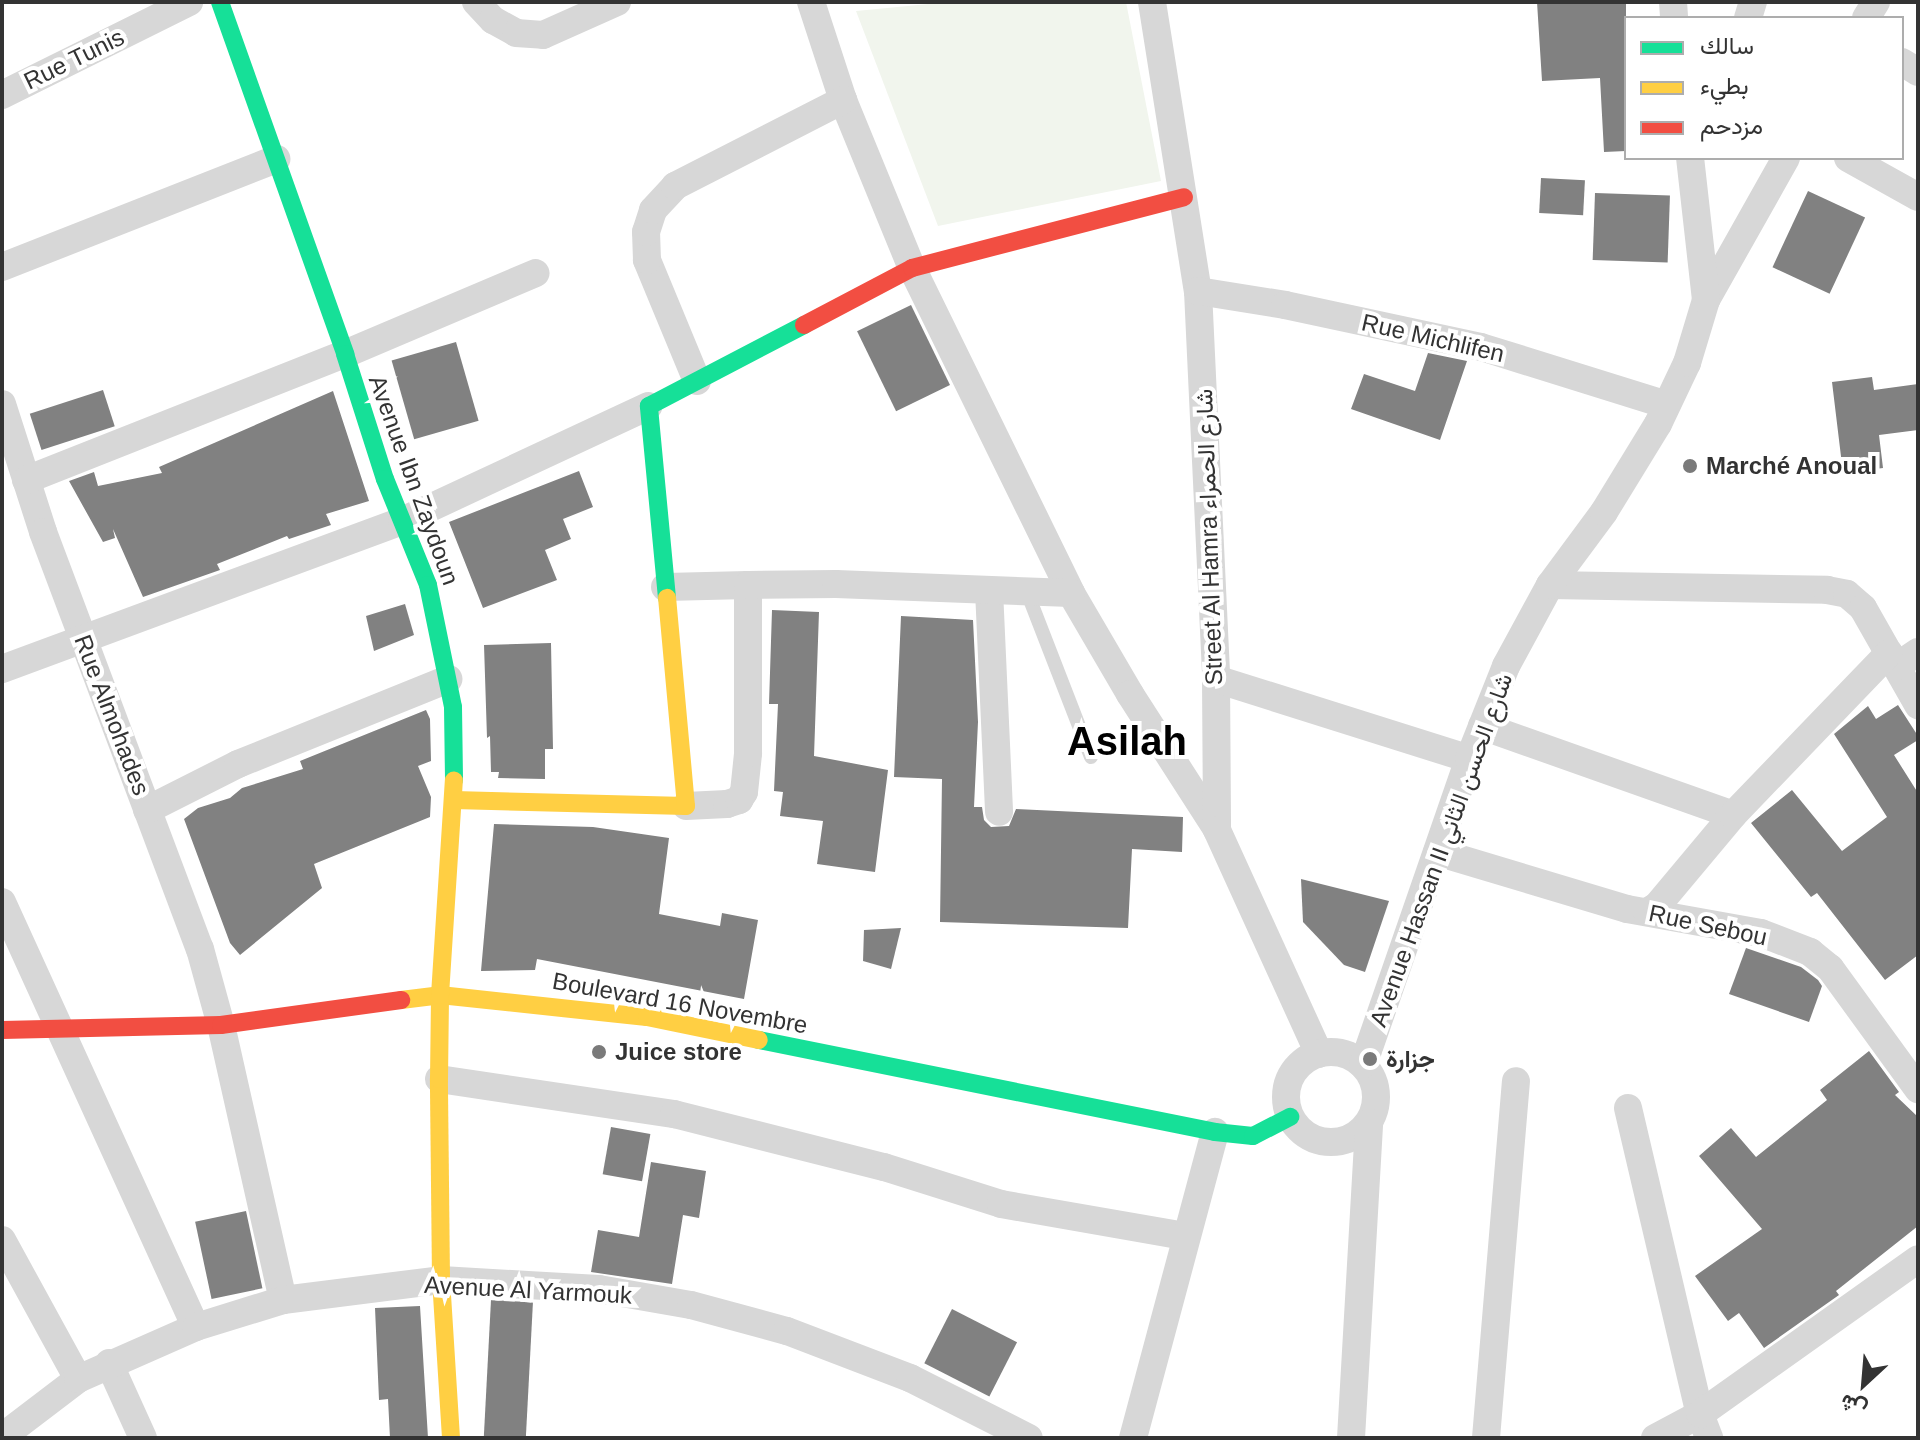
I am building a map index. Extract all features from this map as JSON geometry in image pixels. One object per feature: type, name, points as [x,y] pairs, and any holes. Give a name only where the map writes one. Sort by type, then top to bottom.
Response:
[{"type":"street","name":"Rue Tunis","points":[[2,95],[189,2]]},
{"type":"street","name":"Avenue Ibn Zaydoun","points":[[220,2],[402,521],[428,585],[453,707],[454,800],[440,995],[439,1079],[441,1280],[451,1438]]},
{"type":"street","points":[[476,2],[493,20],[516,33],[543,35],[617,2]]},
{"type":"street","points":[[811,2],[843,100],[912,268],[1071,593],[1130,694],[1217,830]]},
{"type":"street","name":"Street Al Hamra شارع الحمراء","points":[[1152,2],[1198,291],[1216,679],[1217,830],[1319,1054]]},
{"type":"street","points":[[697,381],[647,260],[646,232],[653,210],[675,186],[843,100]]},
{"type":"street","points":[[2,267],[276,159]]},
{"type":"street","name":"Avenue Hassan II شارع الحسن الثاني","points":[[1363,1065],[1469,759],[1506,666],[1550,585],[1604,512],[1658,424],[1664,404],[1687,363],[1706,300],[1690,160]]},
{"type":"street","points":[[1696,207],[1708,160]]},
{"type":"street","points":[[1706,300],[1785,160]]},
{"type":"street","points":[[1852,160],[1918,197]]},
{"type":"street","points":[[2,669],[402,521],[649,406],[912,268],[1184,197]]},
{"type":"street","points":[[26,480],[345,354],[536,273]]},
{"type":"street","name":"Rue Michlifen","points":[[1198,291],[1285,305],[1481,347],[1664,404]]},
{"type":"street","points":[[649,406],[686,806]]},
{"type":"street","name":"Rue Almohades","points":[[2,407],[83,639],[200,949],[221,1025],[283,1300]]},
{"type":"street","points":[[665,587],[748,585],[1071,593]]},
{"type":"street","points":[[454,800],[686,806],[727,804],[739,800],[744,792],[748,753],[748,585]]},
{"type":"street","points":[[1550,585],[1827,590],[1847,594],[1863,608],[1901,657],[1918,705]]},
{"type":"street","points":[[989,590],[999,812]]},
{"type":"street","points":[[1647,912],[1657,906],[1733,815],[1901,657]]},
{"type":"street","points":[[147,810],[238,764],[448,679]]},
{"type":"street","points":[[1216,679],[1469,759]]},
{"type":"street","points":[[1482,726],[1733,815]]},
{"type":"street","name":"Rue Sebou","points":[[1437,852],[1647,912],[1761,933],[1810,952],[1830,968],[1918,1089]]},
{"type":"street","points":[[2,902],[196,1327]]},
{"type":"street","name":"Boulevard 16 Novembre","points":[[2,1030],[59,1032],[221,1025],[440,995],[647,1017],[1215,1132],[1253,1136],[1290,1117]]},
{"type":"street","points":[[1351,1438],[1369,1123],[1376,1093],[1363,1065],[1350,1056],[1319,1054],[1299,1066],[1287,1086],[1290,1117],[1299,1130],[1312,1139],[1328,1142],[1357,1135],[1369,1123]]},
{"type":"street","points":[[439,1079],[674,1114],[870,1164],[1001,1204],[1185,1236]]},
{"type":"street","points":[[1486,1438],[1516,1081]]},
{"type":"street","points":[[1628,1108],[1704,1426]]},
{"type":"street","points":[[1133,1438],[1215,1132]]},
{"type":"street","points":[[2,1240],[78,1379]]},
{"type":"street","points":[[1655,1438],[1704,1426],[1918,1259]]},
{"type":"street","name":"Avenue Al Yarmouk","points":[[2,1437],[78,1379],[196,1327],[283,1300],[441,1280],[599,1289],[691,1305],[787,1331],[910,1378],[989,1427],[1029,1438]]},
{"type":"street","points":[[109,1363],[143,1438]]},
{"type":"lane","points":[[1027,592],[1091,757]]},
{"type":"shaded area","points":[[949,2],[1126,2],[1161,181],[938,226],[856,11]]},
{"type":"building","points":[[1537,2],[1626,2],[1624,151],[1604,152],[1600,78],[1542,81]]},
{"type":"building","points":[[1541,178],[1585,180],[1583,215],[1539,213]]},
{"type":"building","points":[[1808,191],[1865,218],[1830,294],[1773,267]]},
{"type":"building","points":[[1595,193],[1670,196],[1668,263],[1593,260]]},
{"type":"building","points":[[911,305],[950,385],[896,411],[857,331]]},
{"type":"building","points":[[456,342],[479,421],[414,439],[392,360]]},
{"type":"building","points":[[1428,353],[1467,361],[1440,440],[1351,409],[1364,374],[1415,391]]},
{"type":"building","points":[[1872,377],[1874,390],[1918,384],[1918,430],[1879,435],[1883,468],[1843,473],[1832,382]]},
{"type":"building","points":[[103,390],[115,426],[42,450],[30,414]]},
{"type":"building","points":[[333,391],[369,501],[326,514],[331,525],[289,539],[287,536],[217,564],[220,570],[143,597],[113,529],[115,538],[103,542],[69,481],[94,472],[98,486],[162,473],[159,467]]},
{"type":"building","points":[[579,471],[593,507],[563,519],[571,539],[545,550],[557,580],[483,608],[449,522]]},
{"type":"building","points":[[405,604],[414,635],[374,651],[366,616]]},
{"type":"building","points":[[772,610],[819,612],[814,756],[888,770],[875,872],[817,864],[823,821],[780,816],[783,792],[774,791],[778,704],[769,704]]},
{"type":"building","points":[[901,616],[973,620],[978,722],[974,807],[982,807],[984,820],[991,827],[1009,826],[1016,809],[1183,817],[1182,852],[1132,849],[1128,928],[940,922],[942,779],[894,777]]},
{"type":"building","points":[[551,643],[553,749],[545,749],[545,779],[498,778],[499,772],[491,772],[490,736],[487,738],[484,645]]},
{"type":"building","points":[[1898,705],[1918,736],[1918,740],[1894,755],[1918,793],[1918,955],[1885,980],[1817,893],[1811,897],[1751,823],[1792,790],[1842,851],[1887,817],[1834,734],[1868,706],[1876,719]]},
{"type":"building","points":[[426,710],[430,719],[431,761],[418,766],[431,797],[430,817],[314,864],[322,888],[240,955],[230,943],[184,819],[198,808],[230,798],[242,788],[303,769],[300,761]]},
{"type":"building","points":[[494,824],[593,827],[669,838],[659,914],[720,926],[722,913],[758,920],[744,999],[537,959],[535,970],[481,971]]},
{"type":"building","points":[[1301,879],[1389,901],[1365,972],[1344,965],[1303,922]]},
{"type":"building","points":[[901,928],[891,969],[863,961],[864,930]]},
{"type":"building","points":[[1746,948],[1801,967],[1818,980],[1822,986],[1809,1022],[1729,994]]},
{"type":"building","points":[[1869,1051],[1899,1092],[1895,1095],[1918,1117],[1918,1226],[1836,1291],[1839,1295],[1764,1348],[1739,1313],[1728,1321],[1695,1276],[1762,1229],[1699,1156],[1731,1128],[1756,1157],[1827,1100],[1820,1090]]},
{"type":"building","points":[[611,1127],[650,1134],[642,1181],[603,1174]]},
{"type":"building","points":[[651,1162],[706,1171],[699,1218],[683,1215],[672,1284],[591,1272],[598,1230],[639,1237]]},
{"type":"building","points":[[246,1211],[262,1288],[212,1299],[195,1222]]},
{"type":"building","points":[[491,1300],[533,1302],[526,1438],[484,1438]]},
{"type":"building","points":[[420,1306],[428,1438],[390,1438],[388,1399],[379,1400],[375,1308]]},
{"type":"building","points":[[952,1309],[1017,1342],[989,1396],[924,1363]]},
{"type":"traffic: fast","points":[[220,2],[345,354],[385,479],[428,585],[453,707],[454,780]]},
{"type":"traffic: fast","points":[[667,598],[649,406],[804,325]]},
{"type":"traffic: fast","points":[[759,1040],[1215,1132],[1253,1136],[1290,1117]]},
{"type":"traffic: slow","points":[[454,800],[686,806],[667,598]]},
{"type":"traffic: slow","points":[[451,1438],[441,1280],[439,1079],[440,995],[454,780]]},
{"type":"traffic: slow","points":[[401,1000],[440,995],[647,1017],[759,1040]]},
{"type":"traffic: jam","points":[[804,325],[912,268],[1184,197]]},
{"type":"traffic: jam","points":[[2,1030],[221,1025],[401,1000]]},
{"type":"place","name":"Marché Anoual","points":[[1690,466]]},
{"type":"place","name":"Juice store","points":[[599,1052]]},
{"type":"place","name":"جزارة","points":[[1370,1059]]},
{"type":"district","name":"Asilah","points":[[1127,741]]}]
